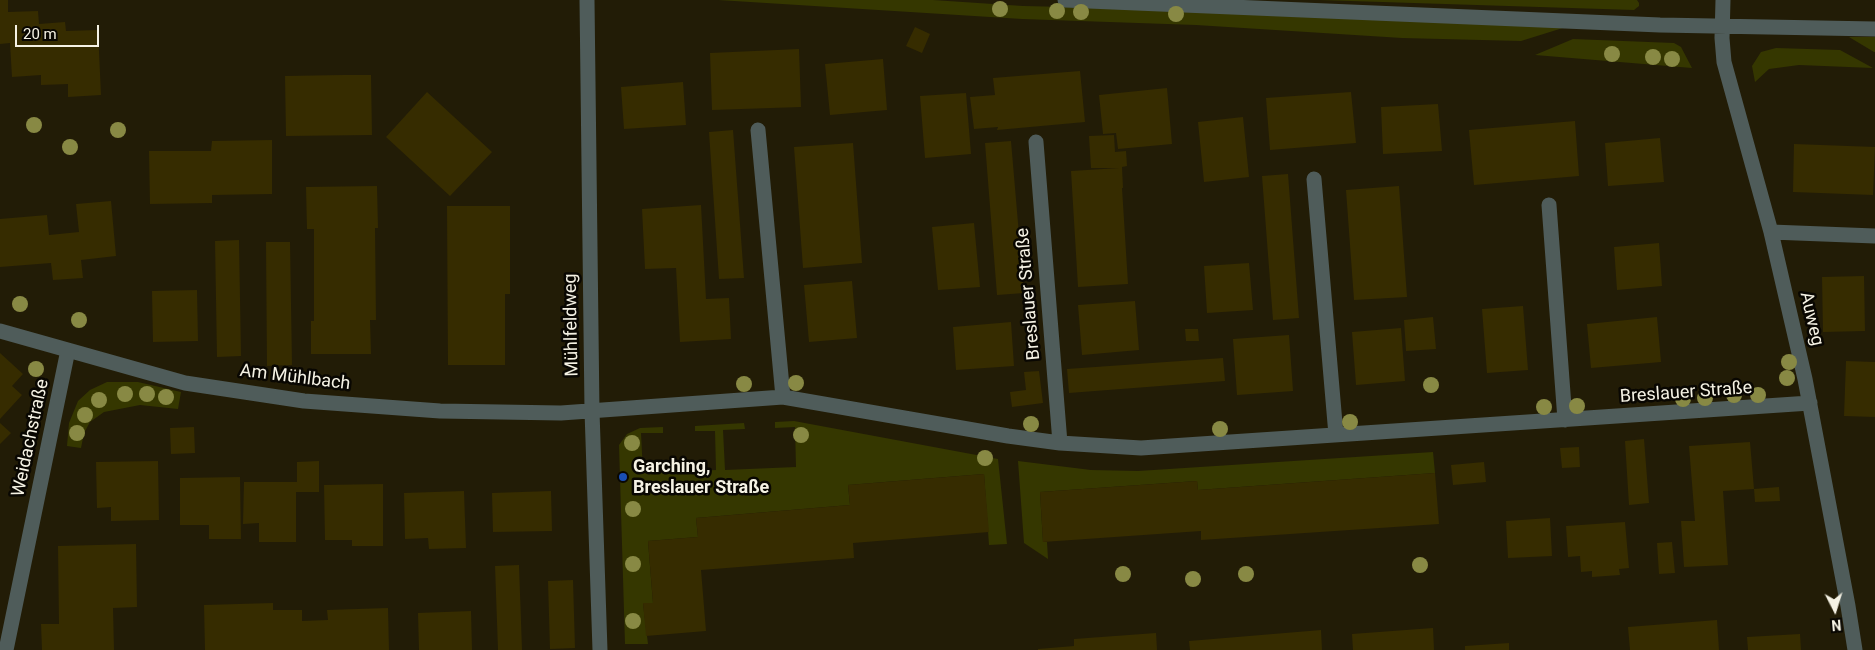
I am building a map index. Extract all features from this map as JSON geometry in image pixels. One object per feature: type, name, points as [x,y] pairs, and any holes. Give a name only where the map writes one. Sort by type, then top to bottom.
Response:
[{"type":"street","name":"Mühlfeldweg","points":[[587,0],[592,412],[600,650]]},
{"type":"street","points":[[1065,0],[1630,24],[1875,29]]},
{"type":"street","name":"Auweg","points":[[1723,0],[1724,62],[1771,232],[1810,403],[1855,650]]},
{"type":"street","points":[[758,130],[783,397]]},
{"type":"street","name":"Breslauer Straße","points":[[1036,142],[1060,443]]},
{"type":"street","points":[[1314,179],[1336,435]]},
{"type":"street","points":[[1549,205],[1565,420]]},
{"type":"street","points":[[1771,232],[1875,236]]},
{"type":"street","name":"Am Mühlbach","points":[[0,331],[185,383],[304,401],[440,411],[592,412]]},
{"type":"street","name":"Weidachstraße","points":[[6,650],[68,350]]},
{"type":"street","name":"Breslauer Straße","points":[[592,412],[676,403],[783,397],[1008,436],[1060,443],[1141,448],[1810,403]]},
{"type":"shaded area","points":[[718,0],[933,0],[1023,6],[1196,10],[1566,27],[1521,41],[1402,38],[1196,25],[1022,19]]},
{"type":"shaded area","points":[[1319,0],[1637,0],[1639,6],[1634,10]]},
{"type":"shaded area","points":[[1849,37],[1875,37],[1875,52],[1874,52]]},
{"type":"shaded area","points":[[1573,39],[1674,43],[1681,47],[1692,68],[1535,55]]},
{"type":"shaded area","points":[[1776,48],[1840,50],[1873,68],[1799,65],[1769,69],[1755,82],[1752,66],[1761,52]]},
{"type":"shaded area","points":[[107,382],[138,382],[181,392],[178,409],[140,405],[104,412],[90,422],[84,433],[81,448],[67,446],[69,423],[78,401],[90,390]]},
{"type":"shaded area","points":[[794,421],[998,459],[1007,544],[989,545],[984,474],[848,485],[850,505],[696,518],[698,537],[648,541],[653,603],[643,604],[648,644],[625,644],[619,445],[627,434],[640,428],[663,427],[663,433],[641,433],[643,473],[716,470],[715,431],[695,431],[695,426],[744,423],[745,429],[723,430],[725,470],[796,467],[795,427],[775,428],[775,422]]},
{"type":"shaded area","points":[[1433,452],[1435,473],[1198,490],[1197,481],[1040,492],[1043,542],[1047,542],[1048,559],[1024,543],[1018,461],[1091,470],[1138,471]]},
{"type":"building","points":[[0,0],[8,0],[8,12],[38,11],[39,24],[65,22],[66,31],[98,30],[101,95],[68,97],[68,84],[41,85],[41,75],[12,77],[10,43],[0,44]]},
{"type":"building","points":[[915,27],[930,34],[922,53],[906,46]]},
{"type":"building","points":[[799,49],[801,107],[712,110],[710,53]]},
{"type":"building","points":[[883,59],[887,110],[830,115],[825,64]]},
{"type":"building","points":[[1080,71],[1085,122],[997,130],[998,127],[974,129],[970,97],[995,95],[993,78]]},
{"type":"building","points":[[371,75],[372,135],[286,136],[285,76]]},
{"type":"building","points":[[683,82],[686,125],[624,129],[621,87]]},
{"type":"building","points":[[1167,88],[1172,144],[1118,149],[1116,133],[1103,134],[1099,95]]},
{"type":"building","points":[[427,92],[492,152],[450,196],[386,137]]},
{"type":"building","points":[[1351,92],[1356,143],[1270,150],[1266,98]]},
{"type":"building","points":[[966,93],[971,154],[925,158],[920,96]]},
{"type":"building","points":[[1438,104],[1442,151],[1383,154],[1381,107]]},
{"type":"building","points":[[1243,117],[1249,177],[1204,182],[1198,122]]},
{"type":"building","points":[[1575,121],[1579,176],[1474,185],[1469,130]]},
{"type":"building","points":[[733,130],[744,278],[719,279],[709,132]]},
{"type":"building","points":[[1114,135],[1115,152],[1126,151],[1127,166],[1122,167],[1122,188],[1128,284],[1078,287],[1071,171],[1119,168],[1091,168],[1089,136]]},
{"type":"building","points":[[1660,138],[1664,182],[1608,186],[1605,143]]},
{"type":"building","points":[[272,140],[272,194],[212,195],[212,203],[150,204],[149,151],[211,151],[212,141]]},
{"type":"building","points":[[1011,141],[1024,293],[997,295],[985,143]]},
{"type":"building","points":[[853,143],[862,263],[803,268],[794,147]]},
{"type":"building","points":[[1794,144],[1875,147],[1873,195],[1793,192]]},
{"type":"building","points":[[1288,174],[1299,318],[1273,320],[1262,176]]},
{"type":"building","points":[[377,186],[378,228],[375,228],[376,320],[370,320],[371,354],[311,354],[311,321],[314,321],[314,229],[307,229],[306,187]]},
{"type":"building","points":[[1399,186],[1407,297],[1354,300],[1346,190]]},
{"type":"building","points":[[111,201],[116,256],[81,260],[83,278],[53,280],[51,263],[0,267],[0,219],[47,215],[49,235],[79,232],[76,204]]},
{"type":"building","points":[[701,205],[706,299],[729,298],[731,339],[680,342],[676,268],[645,269],[642,209]]},
{"type":"building","points":[[447,206],[510,206],[510,294],[505,294],[505,365],[448,365]]},
{"type":"building","points":[[974,223],[980,287],[938,290],[932,227]]},
{"type":"building","points":[[239,240],[241,356],[217,357],[215,241]]},
{"type":"building","points":[[266,242],[290,242],[292,365],[267,366]]},
{"type":"building","points":[[1659,243],[1662,286],[1617,290],[1614,247]]},
{"type":"building","points":[[1249,263],[1253,310],[1207,313],[1204,266]]},
{"type":"building","points":[[1864,276],[1865,331],[1823,332],[1822,277]]},
{"type":"building","points":[[852,281],[857,338],[809,342],[804,285]]},
{"type":"building","points":[[197,290],[198,341],[153,342],[152,291]]},
{"type":"building","points":[[1135,301],[1139,350],[1082,355],[1078,305]]},
{"type":"building","points":[[1523,306],[1528,370],[1487,373],[1482,309]]},
{"type":"building","points":[[1433,317],[1436,349],[1406,351],[1404,320]]},
{"type":"building","points":[[1657,317],[1661,362],[1591,368],[1587,324]]},
{"type":"building","points":[[1011,322],[1014,366],[956,370],[953,327]]},
{"type":"building","points":[[1401,328],[1405,381],[1356,385],[1352,332]]},
{"type":"building","points":[[1185,329],[1198,329],[1199,341],[1186,341]]},
{"type":"building","points":[[1289,335],[1293,391],[1237,395],[1233,339]]},
{"type":"building","points":[[0,353],[23,374],[12,386],[22,395],[0,419]]},
{"type":"building","points":[[1223,358],[1225,381],[1069,393],[1067,369]]},
{"type":"building","points":[[1846,361],[1875,362],[1875,417],[1844,416]]},
{"type":"building","points":[[1039,371],[1043,403],[1012,407],[1010,392],[1026,390],[1024,372]]},
{"type":"building","points":[[0,423],[11,433],[0,444]]},
{"type":"building","points":[[194,427],[195,453],[171,454],[170,428]]},
{"type":"building","points":[[1644,439],[1649,503],[1629,505],[1625,441]]},
{"type":"building","points":[[1750,442],[1754,489],[1723,491],[1728,565],[1684,567],[1681,521],[1695,521],[1689,446]]},
{"type":"building","points":[[1579,447],[1580,467],[1562,468],[1560,448]]},
{"type":"building","points":[[158,461],[159,520],[111,521],[111,507],[97,508],[96,462]]},
{"type":"building","points":[[319,461],[319,492],[296,492],[296,542],[259,542],[259,523],[243,524],[244,482],[297,482],[297,462]]},
{"type":"building","points":[[1484,462],[1486,482],[1453,485],[1451,465]]},
{"type":"building","points":[[1435,473],[1439,524],[1201,540],[1201,531],[1043,542],[1040,492],[1197,481],[1198,490]]},
{"type":"building","points":[[984,474],[989,532],[853,543],[854,558],[701,570],[706,631],[646,636],[643,603],[653,603],[648,541],[698,537],[696,518],[850,505],[848,485]]},
{"type":"building","points":[[240,477],[241,539],[209,539],[209,525],[180,525],[180,478]]},
{"type":"building","points":[[383,484],[383,546],[352,546],[352,540],[325,540],[324,485]]},
{"type":"building","points":[[1779,487],[1780,501],[1755,502],[1754,489]]},
{"type":"building","points":[[464,491],[466,548],[429,549],[428,538],[405,539],[404,493]]},
{"type":"building","points":[[551,491],[552,531],[493,532],[492,493]]},
{"type":"building","points":[[1550,518],[1552,556],[1508,558],[1506,521]]},
{"type":"building","points":[[1625,522],[1629,568],[1619,569],[1620,575],[1592,577],[1592,571],[1581,572],[1580,556],[1568,557],[1566,526]]},
{"type":"building","points":[[1672,542],[1675,573],[1659,574],[1657,543]]},
{"type":"building","points":[[136,544],[137,607],[113,608],[114,650],[42,650],[41,624],[59,624],[58,546]]},
{"type":"building","points":[[519,565],[522,650],[498,650],[495,566]]},
{"type":"building","points":[[573,580],[575,648],[550,649],[548,581]]},
{"type":"building","points":[[273,603],[273,610],[302,610],[302,621],[328,620],[327,610],[388,608],[389,650],[205,650],[204,605]]},
{"type":"building","points":[[471,611],[472,650],[419,650],[418,613]]},
{"type":"building","points":[[1717,620],[1719,650],[1630,650],[1628,627]]},
{"type":"building","points":[[1433,628],[1434,650],[1353,650],[1352,634]]},
{"type":"building","points":[[1321,630],[1322,650],[1190,650],[1189,641]]},
{"type":"building","points":[[1156,633],[1157,650],[1038,650],[1074,646],[1074,639]]},
{"type":"building","points":[[1800,634],[1801,650],[1748,650],[1747,637]]},
{"type":"building","points":[[1509,643],[1509,650],[1465,650],[1465,646]]},
{"type":"place","name":"Garching, Breslauer Straße","points":[[623,477]]}]
